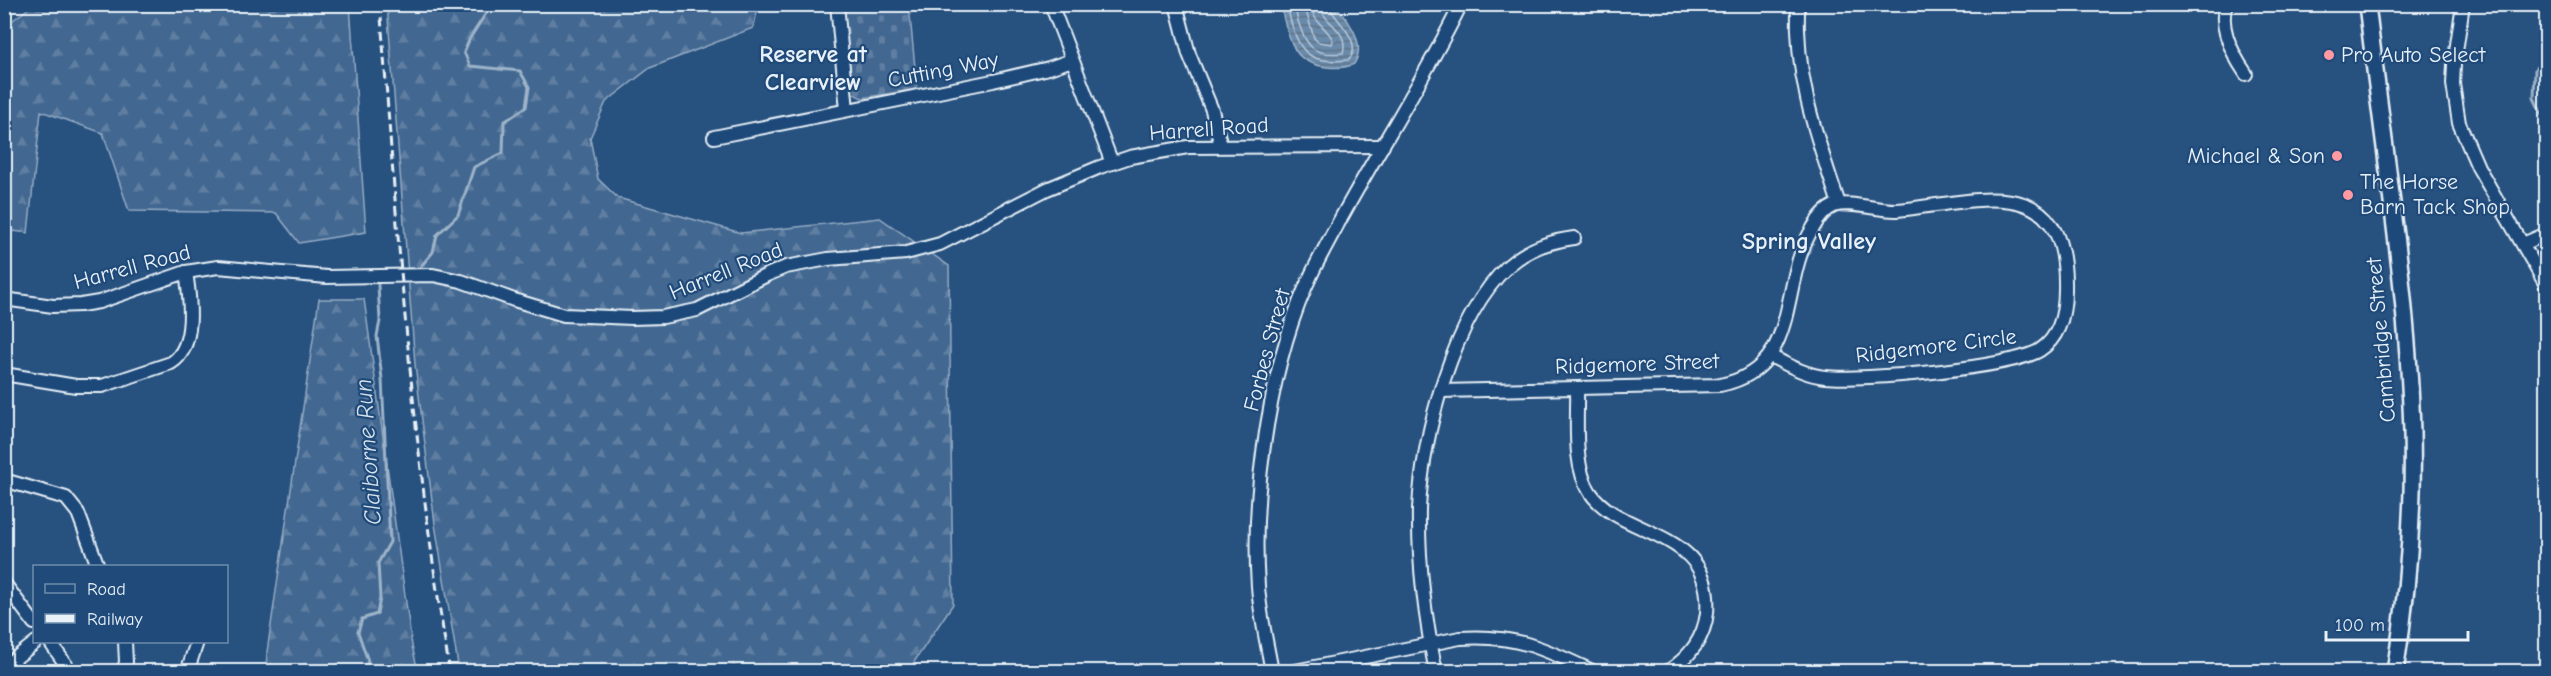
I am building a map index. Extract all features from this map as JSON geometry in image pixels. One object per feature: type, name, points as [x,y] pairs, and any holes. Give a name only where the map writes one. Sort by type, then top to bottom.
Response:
[{"type":"main road","name":"Cambridge Street","points":[[2367,4],[2402,297],[2412,433],[2409,567],[2395,672]]},
{"type":"street","points":[[837,4],[847,110]]},
{"type":"street","points":[[1051,4],[1112,163]]},
{"type":"street","points":[[1176,4],[1189,54],[1212,110],[1221,146]]},
{"type":"street","name":"Forbes Street","points":[[1272,672],[1258,589],[1256,525],[1261,476],[1275,390],[1288,337],[1312,273],[1461,4]]},
{"type":"street","points":[[1798,4],[1798,46],[1803,90],[1839,204]]},
{"type":"street","points":[[2226,4],[2224,19],[2227,36],[2246,74]]},
{"type":"street","points":[[2463,4],[2453,84],[2459,123],[2478,167],[2547,285]]},
{"type":"street","name":"Cutting Way","points":[[714,137],[1034,72],[1072,60]]},
{"type":"street","name":"Harrell Road","points":[[4,299],[53,306],[81,305],[99,302],[186,272],[218,267],[327,278],[433,275],[461,280],[514,300],[564,315],[632,318],[680,315],[714,303],[767,274],[786,267],[828,259],[906,253],[940,244],[1047,189],[1112,163],[1160,150],[1221,146],[1383,146]]},
{"type":"street","name":"Ridgemore Circle","points":[[1770,356],[1798,370],[1831,378],[1970,367],[2029,356],[2047,344],[2059,328],[2065,290],[2062,251],[2052,227],[2036,210],[2013,200],[2000,198],[1895,210],[1839,204]]},
{"type":"street","name":"Ridgemore Street","points":[[1441,391],[1720,385],[1753,373],[1770,356],[1783,328],[1801,250],[1820,216],[1826,210],[1839,204]]},
{"type":"street","points":[[2523,244],[2547,234]]},
{"type":"street","points":[[1436,672],[1420,570],[1419,507],[1426,448],[1441,391],[1464,331],[1483,296],[1497,278],[1509,266],[1536,248],[1574,238]]},
{"type":"street","points":[[4,374],[90,387],[116,383],[171,363],[177,359],[185,347],[189,293],[186,272]]},
{"type":"street","points":[[1577,388],[1580,470],[1590,492],[1612,512],[1678,546],[1689,557],[1702,580],[1707,607],[1703,630],[1689,654],[1667,672]]},
{"type":"street","points":[[4,480],[66,498],[78,513],[97,565]]},
{"type":"street","points":[[4,583],[33,622]]},
{"type":"street","points":[[1290,672],[1430,643],[1480,637],[1515,640],[1542,647],[1594,672]]},
{"type":"street","points":[[4,668],[35,643]]},
{"type":"street","points":[[51,643],[70,672]]},
{"type":"street","points":[[123,672],[126,662],[125,643]]},
{"type":"street","points":[[187,672],[197,643]]},
{"type":"green space","points":[[33,5],[350,5],[366,232],[299,243],[276,213],[129,211],[103,133],[41,111],[28,233],[5,230],[5,26]]},
{"type":"green space","points":[[387,5],[759,5],[753,28],[650,68],[606,102],[590,138],[598,179],[618,198],[741,233],[880,218],[949,266],[953,604],[908,671],[459,671],[435,524],[415,364]]},
{"type":"green space","points":[[844,5],[909,5],[917,89],[862,98],[852,93],[848,83]]},
{"type":"green space","points":[[319,299],[364,299],[412,646],[418,671],[266,671]]},
{"type":"water","points":[[1316,4],[1339,10],[1348,21],[1358,42],[1354,64],[1337,68],[1317,65],[1304,59],[1295,50],[1284,19],[1283,5]]},
{"type":"waterway","name":"Claiborne Run","points":[[422,265],[433,252],[437,235],[458,215],[474,167],[503,153],[504,122],[526,107],[529,87],[520,71],[470,66],[464,52],[470,38],[492,4]]},
{"type":"waterway","points":[[2546,58],[2535,69],[2534,98],[2546,123]]},
{"type":"waterway","name":"Claiborne Run","points":[[363,672],[368,661],[358,632],[362,619],[377,614],[380,598],[378,563],[390,542],[382,379],[377,336],[380,321],[378,285]]},
{"type":"railway","points":[[380,4],[407,339],[425,506],[450,672]]},
{"type":"place","name":"Pro Auto Select","points":[[2329,55]]},
{"type":"place","name":"Michael & Son","points":[[2337,156]]},
{"type":"place","name":"The Horse Barn Tack Shop","points":[[2348,195]]},
{"type":"district","name":"Reserve at Clearview","points":[[813,68]]},
{"type":"district","name":"Spring Valley","points":[[1809,241]]}]
